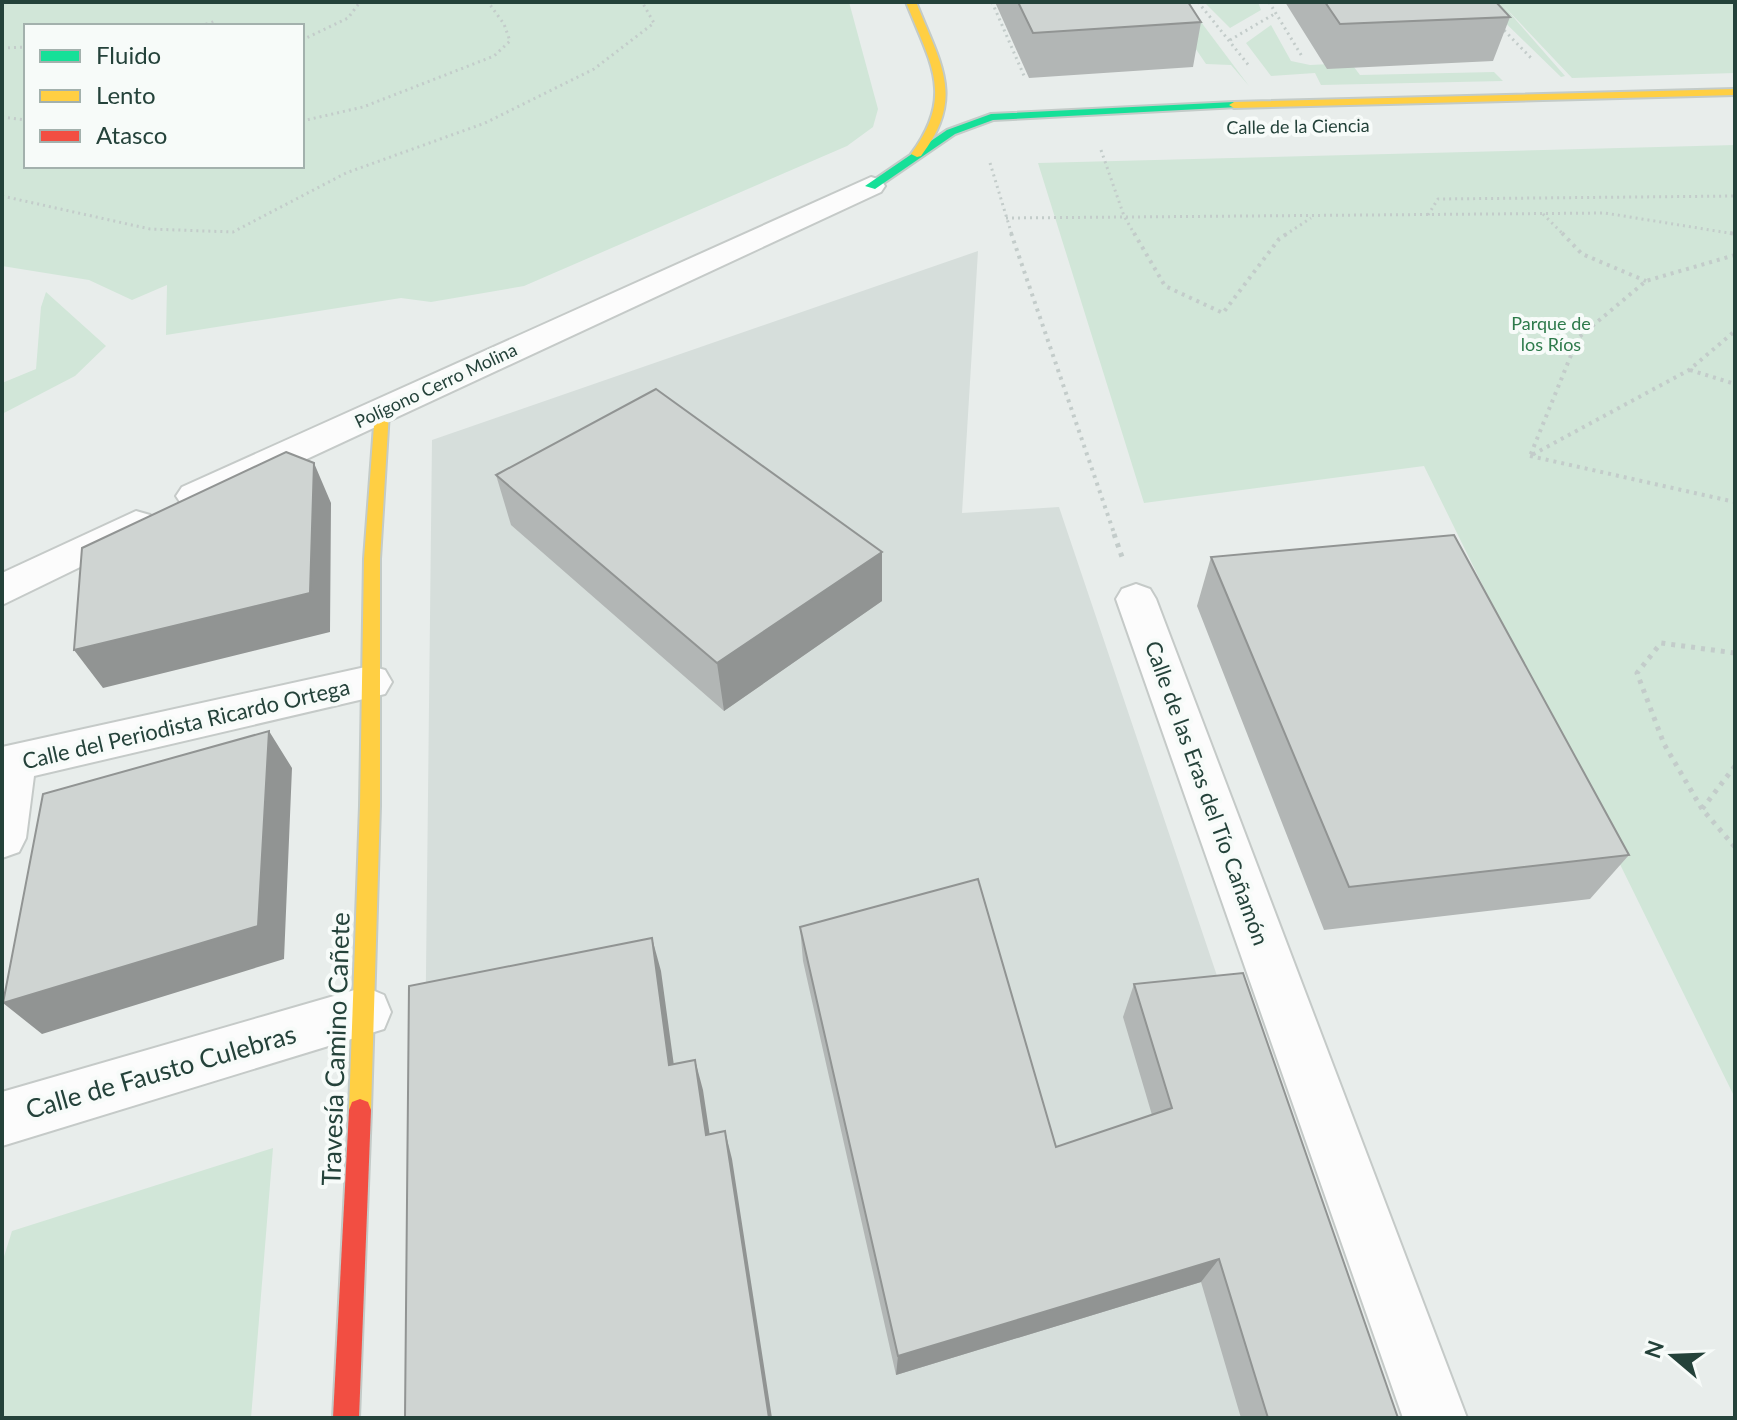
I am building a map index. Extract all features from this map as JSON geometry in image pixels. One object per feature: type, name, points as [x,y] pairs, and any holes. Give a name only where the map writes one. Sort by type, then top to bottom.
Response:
[{"type":"street","points":[[911,2],[949,110],[1017,134]]},
{"type":"street","name":"Calle de la Ciencia","points":[[983,123],[1277,103],[1735,92]]},
{"type":"street","points":[[916,154],[937,127],[943,94]]},
{"type":"street","points":[[871,186],[916,154],[983,123]]},
{"type":"street","points":[[871,186],[957,152]]},
{"type":"street","name":"Polígono Cerro Molina","points":[[2,590],[255,466],[382,412],[417,393],[871,186]]},
{"type":"street","name":"Travesía Camino Cañete","points":[[346,1418],[365,1012],[372,719],[373,489],[382,412]]},
{"type":"street","name":"Calle de las Eras del Tío Cañamón","points":[[1136,599],[1435,1418]]},
{"type":"street","name":"Calle del Periodista Ricardo Ortega","points":[[8,764],[370,682]]},
{"type":"street","points":[[2,838],[8,764]]},
{"type":"street","name":"Calle de Fausto Culebras","points":[[2,1119],[365,1012]]},
{"type":"path","points":[[304,39],[348,18],[360,2]]},
{"type":"path","points":[[304,121],[363,107],[494,56],[510,41],[504,24],[488,2]]},
{"type":"path","points":[[2,196],[150,229],[233,232],[346,173],[485,123],[594,69],[654,23],[642,2]]},
{"type":"path","points":[[992,2],[1027,83]]},
{"type":"path","points":[[1198,2],[1277,103]]},
{"type":"path","points":[[1269,2],[1303,58]]},
{"type":"path","points":[[1230,40],[1276,13]]},
{"type":"path","points":[[206,24],[216,21]]},
{"type":"path","points":[[1498,24],[1540,67]]},
{"type":"path","points":[[2,48],[24,47]]},
{"type":"path","points":[[2,117],[24,120]]},
{"type":"path","points":[[990,163],[1136,599]]},
{"type":"path","points":[[1428,216],[1438,199],[1735,196]]},
{"type":"path","points":[[1006,218],[1605,213],[1735,234]]},
{"type":"path","points":[[1543,214],[1582,254],[1646,281]]},
{"type":"path","points":[[1124,216],[1165,286],[1223,313],[1279,239],[1313,217]]},
{"type":"path","points":[[1530,456],[1578,338],[1646,281],[1735,255]]},
{"type":"path","points":[[1530,456],[1689,370],[1735,331]]},
{"type":"path","points":[[1689,370],[1735,384]]},
{"type":"path","points":[[1530,456],[1735,502]]},
{"type":"path","points":[[1735,653],[1661,643],[1637,673],[1664,744],[1702,809],[1735,847]]},
{"type":"path","points":[[1702,809],[1735,766]]},
{"type":"shaded area","points":[[978,251],[962,513],[1059,507],[1366,1418],[421,1418],[432,440]]},
{"type":"green space","points":[[2,2],[849,2],[878,109],[873,127],[847,146],[524,286],[431,302],[401,298],[166,335],[167,285],[132,300],[89,280],[2,266]]},
{"type":"green space","points":[[1164,2],[1186,2],[1249,86],[1231,65],[1206,64]]},
{"type":"green space","points":[[1204,2],[1258,2],[1261,10],[1230,28]]},
{"type":"green space","points":[[1484,2],[1735,2],[1735,73],[1572,78],[1502,4],[1565,76],[1561,77]]},
{"type":"green space","points":[[1271,25],[1291,61],[1310,65],[1351,63],[1360,75],[1494,72],[1503,81],[1321,85],[1315,73],[1271,76],[1246,43]]},
{"type":"green space","name":"Parque de los Ríos","points":[[1735,145],[1735,1098],[1424,466],[1144,503],[1038,163]]},
{"type":"green space","points":[[46,292],[106,346],[75,376],[2,414],[2,383],[36,369],[41,307]]},
{"type":"green space","points":[[273,1148],[251,1418],[2,1418],[2,1263],[12,1231]]},
{"type":"building","points":[[1018,2],[1188,2],[1201,22],[1033,33]]},
{"type":"building","points":[[1325,2],[1496,2],[1510,17],[1340,24]]},
{"type":"building","points":[[656,389],[882,552],[717,663],[496,475]]},
{"type":"building","points":[[286,452],[314,463],[310,593],[74,650],[82,548]]},
{"type":"building","points":[[1454,535],[1629,855],[1349,887],[1211,557]]},
{"type":"building","points":[[269,731],[258,926],[3,1003],[43,794]]},
{"type":"building","points":[[978,879],[1056,1147],[1172,1108],[1134,984],[1243,973],[1398,1418],[1268,1418],[1219,1259],[898,1356],[800,927]]},
{"type":"building","points":[[652,938],[669,1065],[695,1060],[706,1135],[725,1131],[769,1418],[405,1418],[409,986]]},
{"type":"traffic: fast","points":[[871,186],[951,132],[991,117],[1234,105]]},
{"type":"traffic: slow","points":[[911,2],[940,80],[941,98],[939,117],[917,154]]},
{"type":"traffic: slow","points":[[1234,105],[1735,92]]},
{"type":"traffic: slow","points":[[360,1110],[370,806],[372,559],[382,412]]},
{"type":"traffic: jam","points":[[346,1418],[360,1110]]}]
